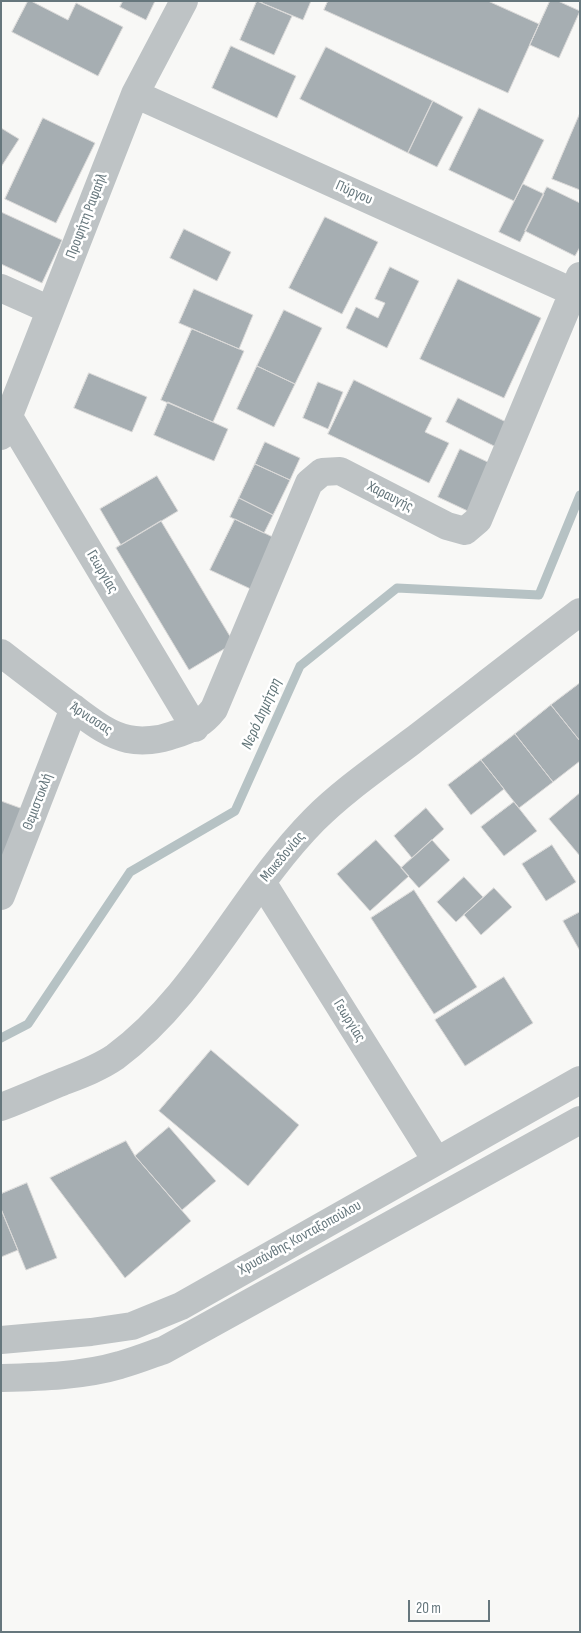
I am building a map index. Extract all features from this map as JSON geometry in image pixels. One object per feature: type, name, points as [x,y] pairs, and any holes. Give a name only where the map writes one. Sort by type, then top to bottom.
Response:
[{"type":"street","name":"Προφήτη Ραφαήλ","points":[[5,426],[134,94],[184,1]]},
{"type":"street","name":"Πύργου","points":[[134,94],[576,284]]},
{"type":"street","name":"Χαραυγής","points":[[195,728],[214,709],[309,483],[322,472],[340,471],[447,526],[465,531],[478,520],[576,284]]},
{"type":"street","points":[[1,288],[50,310]]},
{"type":"street","name":"Γεωργίας","points":[[5,426],[195,728]]},
{"type":"street","name":"Μακεδονίας","points":[[1,1107],[85,1073],[114,1058],[140,1035],[186,988],[262,882],[290,846],[316,819],[354,786],[580,612]]},
{"type":"street","name":"Άρνισσας","points":[[1,653],[102,728],[129,740],[160,739],[195,728]]},
{"type":"street","name":"Θεμιστοκλή","points":[[1,896],[74,708]]},
{"type":"street","name":"Γεωργίας","points":[[262,882],[436,1160]]},
{"type":"street","name":"Χρυσάνθης Κονταξοπούλου","points":[[1,1340],[91,1332],[132,1326],[172,1310],[580,1080]]},
{"type":"street","name":"Χρυσάνθης Κονταξοπούλου","points":[[1,1378],[33,1377],[96,1370],[125,1364],[164,1350],[580,1120]]},
{"type":"building","points":[[28,1],[68,20],[76,3],[123,27],[98,76],[12,32]]},
{"type":"building","points":[[123,1],[155,1],[146,20],[120,7]]},
{"type":"building","points":[[257,1],[292,16],[274,55],[240,40]]},
{"type":"building","points":[[263,1],[311,1],[303,20],[262,3]]},
{"type":"building","points":[[328,1],[488,1],[539,24],[508,93],[324,10]]},
{"type":"building","points":[[550,1],[558,1],[580,11],[559,58],[530,45]]},
{"type":"building","points":[[231,46],[296,76],[277,118],[212,88]]},
{"type":"building","points":[[326,47],[433,101],[408,153],[300,99]]},
{"type":"building","points":[[433,101],[463,117],[437,167],[408,153]]},
{"type":"building","points":[[479,108],[544,140],[514,201],[449,170]]},
{"type":"building","points":[[580,113],[580,190],[552,179]]},
{"type":"building","points":[[43,118],[95,143],[56,223],[5,199]]},
{"type":"building","points":[[1,128],[19,139],[1,167]]},
{"type":"building","points":[[523,184],[544,194],[520,242],[499,232]]},
{"type":"building","points":[[547,187],[580,203],[580,247],[575,256],[525,231]]},
{"type":"building","points":[[1,212],[62,240],[42,283],[1,264]]},
{"type":"building","points":[[325,217],[378,242],[342,314],[289,288]]},
{"type":"building","points":[[184,229],[231,252],[217,281],[170,258]]},
{"type":"building","points":[[390,267],[419,281],[387,348],[346,328],[356,307],[378,318],[385,303],[375,299]]},
{"type":"building","points":[[458,279],[541,318],[504,398],[420,359]]},
{"type":"building","points":[[194,289],[253,315],[239,349],[179,323]]},
{"type":"building","points":[[284,310],[322,328],[295,384],[257,366]]},
{"type":"building","points":[[192,329],[244,351],[213,422],[161,400]]},
{"type":"building","points":[[257,366],[295,384],[274,427],[237,409]]},
{"type":"building","points":[[89,373],[147,397],[132,432],[74,408]]},
{"type":"building","points":[[354,380],[432,418],[425,432],[449,443],[429,483],[328,434]]},
{"type":"building","points":[[318,382],[343,392],[328,429],[303,418]]},
{"type":"building","points":[[458,398],[514,426],[502,450],[446,422]]},
{"type":"building","points":[[168,402],[228,429],[214,461],[154,435]]},
{"type":"building","points":[[265,442],[300,458],[290,480],[255,464]]},
{"type":"building","points":[[460,449],[494,465],[472,513],[438,497]]},
{"type":"building","points":[[255,464],[290,480],[273,515],[239,498]]},
{"type":"building","points":[[157,476],[178,511],[121,545],[100,509]]},
{"type":"building","points":[[239,498],[273,515],[264,533],[230,517]]},
{"type":"building","points":[[235,519],[279,540],[255,591],[210,570]]},
{"type":"building","points":[[161,521],[234,643],[189,670],[116,548]]},
{"type":"building","points":[[580,683],[580,741],[551,705]]},
{"type":"building","points":[[551,705],[580,741],[580,761],[553,782],[515,734]]},
{"type":"building","points":[[515,734],[553,782],[519,808],[481,760]]},
{"type":"building","points":[[481,760],[504,789],[471,815],[448,785]]},
{"type":"building","points":[[580,793],[580,856],[549,819]]},
{"type":"building","points":[[1,801],[23,809],[1,871]]},
{"type":"building","points":[[514,802],[537,831],[504,856],[481,827]]},
{"type":"building","points":[[426,808],[444,829],[412,858],[394,836]]},
{"type":"building","points":[[376,840],[409,876],[370,911],[337,874]]},
{"type":"building","points":[[432,840],[450,860],[419,888],[401,868]]},
{"type":"building","points":[[552,845],[576,882],[546,901],[522,864]]},
{"type":"building","points":[[464,877],[483,897],[456,922],[437,902]]},
{"type":"building","points":[[494,888],[512,907],[481,935],[464,915]]},
{"type":"building","points":[[414,890],[477,987],[434,1014],[371,918]]},
{"type":"building","points":[[580,912],[580,951],[563,921]]},
{"type":"building","points":[[504,977],[533,1023],[465,1066],[435,1020]]},
{"type":"building","points":[[211,1050],[299,1125],[248,1186],[159,1111]]},
{"type":"building","points":[[169,1127],[216,1181],[182,1210],[135,1156]]},
{"type":"building","points":[[126,1141],[135,1156],[191,1221],[125,1278],[50,1178]]},
{"type":"building","points":[[27,1183],[57,1258],[26,1270],[1,1209],[1,1194]]},
{"type":"building","points":[[1,1209],[18,1250],[1,1257]]},
{"type":"waterway","name":"Νερό Δημήτρη","points":[[1,1038],[28,1024],[130,872],[235,811],[300,666],[397,588],[539,595],[580,495]]}]
